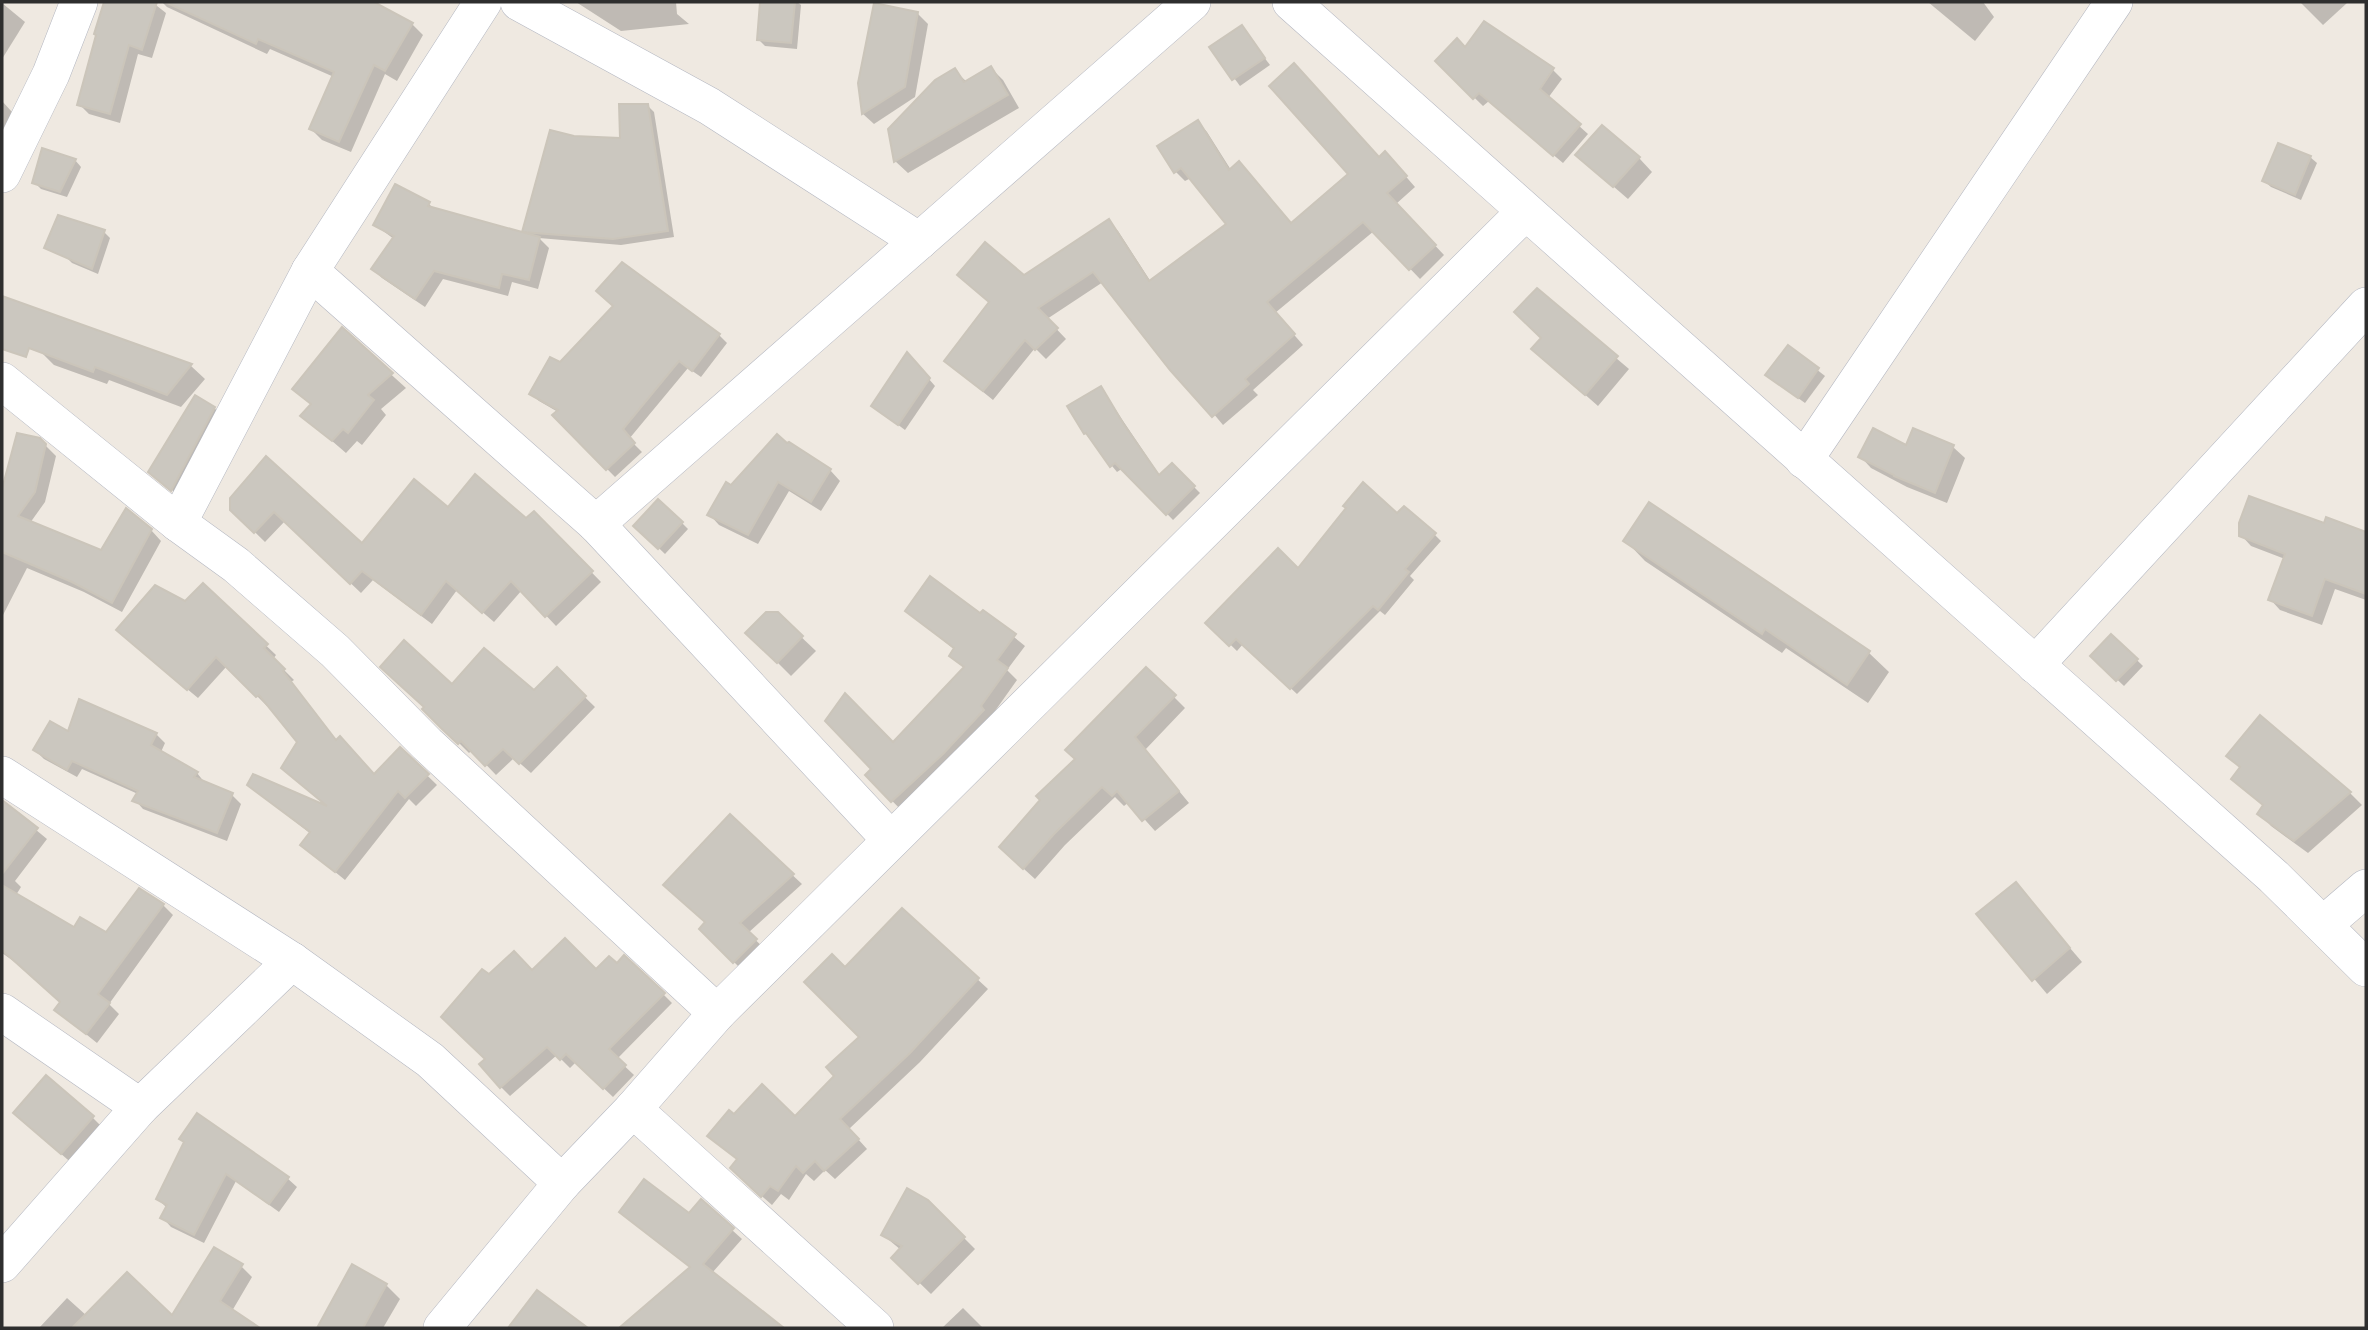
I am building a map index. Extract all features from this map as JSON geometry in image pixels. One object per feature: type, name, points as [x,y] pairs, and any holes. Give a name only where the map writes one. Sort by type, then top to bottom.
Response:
[{"type":"street","points":[[2,174],[51,74],[79,2]]},
{"type":"street","points":[[178,523],[310,271],[483,2]]},
{"type":"street","points":[[519,2],[709,106],[919,241]]},
{"type":"street","points":[[596,524],[1192,2]]},
{"type":"street","points":[[1291,2],[2274,877],[2366,968]]},
{"type":"street","points":[[1804,460],[2113,2]]},
{"type":"street","points":[[442,1328],[562,1183],[633,1109],[717,1013],[1525,212]]},
{"type":"street","points":[[310,271],[596,524],[891,840]]},
{"type":"street","points":[[2035,664],[2366,306]]},
{"type":"street","points":[[2,381],[178,523],[236,565],[335,652],[427,744],[717,1013]]},
{"type":"street","points":[[2,775],[292,961],[430,1060],[562,1183]]},
{"type":"street","points":[[2323,925],[2366,888]]},
{"type":"street","points":[[2,1264],[140,1107],[292,961]]},
{"type":"street","points":[[2,1012],[140,1107]]},
{"type":"street","points":[[633,1109],[875,1328]]},
{"type":"building","points":[[104,2],[157,2],[142,50],[129,45],[110,114],[77,105]]},
{"type":"building","points":[[165,2],[374,2],[413,23],[385,71],[374,65],[339,142],[309,129],[334,72],[258,39],[256,44]]},
{"type":"building","points":[[760,2],[795,2],[791,43],[757,40]]},
{"type":"building","points":[[874,3],[918,12],[905,87],[862,114],[858,83]]},
{"type":"building","points":[[1484,21],[1554,68],[1540,89],[1581,124],[1553,156],[1479,93],[1473,99],[1435,61],[1457,38],[1465,47]]},
{"type":"building","points":[[1242,25],[1265,58],[1232,80],[1209,47]]},
{"type":"building","points":[[1294,63],[1379,157],[1385,151],[1407,176],[1387,193],[1436,245],[1409,270],[1363,222],[1267,302],[1295,334],[1245,379],[1249,384],[1212,417],[1170,370],[1093,272],[1038,308],[1058,328],[1035,350],[1025,340],[983,391],[944,361],[989,302],[957,275],[985,242],[1024,275],[1109,219],[1149,281],[1226,224],[1181,168],[1174,173],[1157,146],[1198,120],[1229,170],[1239,161],[1291,223],[1348,174],[1269,86]]},
{"type":"building","points":[[991,66],[1008,95],[894,162],[888,129],[935,80],[955,68],[964,82]]},
{"type":"building","points":[[619,104],[648,104],[668,231],[613,239],[522,232],[550,130],[574,136],[620,138]]},
{"type":"building","points":[[1602,125],[1640,157],[1613,187],[1575,155]]},
{"type":"building","points":[[2278,143],[2311,156],[2295,195],[2262,181]]},
{"type":"building","points":[[42,148],[76,159],[60,192],[32,183]]},
{"type":"building","points":[[395,184],[430,202],[428,206],[540,237],[529,280],[502,274],[499,288],[434,271],[415,299],[371,269],[394,236],[373,225]]},
{"type":"building","points":[[58,215],[105,230],[92,269],[44,248]]},
{"type":"building","points":[[622,262],[720,334],[692,371],[679,361],[623,429],[635,443],[606,470],[552,415],[558,410],[529,394],[550,357],[560,362],[613,306],[596,291]]},
{"type":"building","points":[[1537,288],[1618,356],[1585,395],[1531,349],[1541,338],[1514,312]]},
{"type":"building","points":[[2,296],[192,364],[167,395],[95,367],[93,372],[29,348],[26,357],[2,349]]},
{"type":"building","points":[[342,327],[393,373],[368,395],[374,400],[348,433],[343,429],[332,441],[300,416],[311,404],[292,389]]},
{"type":"building","points":[[1788,345],[1819,368],[1798,398],[1765,375]]},
{"type":"building","points":[[907,352],[930,378],[898,425],[871,406]]},
{"type":"building","points":[[1101,386],[1159,475],[1172,463],[1195,486],[1166,515],[1115,463],[1110,467],[1086,433],[1084,434],[1067,406]]},
{"type":"building","points":[[195,395],[215,407],[171,491],[148,472]]},
{"type":"building","points":[[1873,428],[1906,445],[1913,428],[1954,445],[1935,493],[1858,457]]},
{"type":"building","points":[[17,433],[40,438],[46,444],[35,492],[18,516],[101,550],[126,508],[152,529],[112,603],[72,582],[2,552],[2,489]]},
{"type":"building","points":[[777,434],[787,443],[831,469],[811,502],[778,482],[748,535],[707,515],[726,482],[731,485]]},
{"type":"building","points":[[266,456],[362,543],[414,479],[448,507],[475,474],[526,518],[534,511],[593,571],[545,617],[511,581],[482,613],[446,581],[421,615],[362,571],[350,584],[274,512],[254,533],[230,510],[230,498]]},
{"type":"building","points":[[1363,482],[1397,513],[1404,506],[1436,533],[1405,569],[1409,572],[1378,610],[1373,606],[1290,689],[1236,639],[1229,646],[1205,623],[1278,548],[1298,568],[1346,508],[1343,506]]},
{"type":"building","points":[[2249,496],[2324,523],[2326,517],[2366,532],[2366,594],[2325,579],[2312,616],[2268,600],[2285,554],[2239,536],[2239,523]]},
{"type":"building","points":[[658,499],[683,522],[658,549],[633,526]]},
{"type":"building","points":[[1649,502],[1870,651],[1847,685],[1765,629],[1762,634],[1623,541]]},
{"type":"building","points":[[930,576],[980,613],[983,610],[1016,634],[997,660],[1008,668],[981,706],[984,710],[943,754],[891,802],[865,775],[871,769],[825,721],[845,693],[893,742],[964,667],[949,656],[954,648],[905,611]]},
{"type":"building","points":[[203,583],[268,644],[264,648],[285,669],[283,671],[336,740],[340,736],[374,774],[400,747],[429,774],[405,798],[398,791],[335,872],[300,845],[310,832],[247,785],[253,774],[327,806],[281,768],[297,742],[259,695],[256,697],[216,657],[187,690],[116,630],[155,585],[185,601]]},
{"type":"building","points":[[766,612],[778,612],[803,636],[777,663],[745,633]]},
{"type":"building","points":[[2111,634],[2138,659],[2116,681],[2090,656]]},
{"type":"building","points":[[404,640],[452,684],[484,648],[534,690],[557,667],[586,696],[519,764],[503,749],[485,766],[461,741],[458,744],[442,729],[422,709],[424,707],[380,667]]},
{"type":"building","points":[[1146,667],[1176,695],[1135,737],[1179,791],[1142,821],[1117,791],[1112,796],[1102,787],[1023,869],[999,847],[1040,800],[1036,796],[1075,759],[1065,750]]},
{"type":"building","points":[[79,699],[157,733],[151,745],[198,772],[194,777],[233,793],[217,833],[132,801],[138,791],[72,761],[67,770],[33,750],[50,721],[68,731]]},
{"type":"building","points":[[2260,715],[2351,792],[2294,841],[2257,814],[2263,805],[2231,779],[2240,767],[2226,756]]},
{"type":"building","points":[[2,800],[38,828],[2,874]]},
{"type":"building","points":[[730,814],[794,874],[740,923],[757,939],[733,963],[699,929],[705,922],[663,885]]},
{"type":"building","points":[[2016,882],[2070,948],[2032,981],[1976,914]]},
{"type":"building","points":[[2,885],[74,927],[80,917],[106,932],[139,888],[164,904],[98,994],[110,1003],[86,1034],[54,1010],[60,1002],[2,950]]},
{"type":"building","points":[[902,908],[979,978],[910,1053],[840,1119],[859,1139],[824,1171],[815,1161],[803,1173],[796,1166],[778,1191],[770,1186],[761,1197],[730,1168],[737,1159],[707,1136],[729,1110],[734,1114],[762,1084],[795,1116],[834,1076],[826,1067],[859,1037],[804,982],[832,954],[845,967]]},
{"type":"building","points":[[565,938],[596,969],[609,956],[617,963],[624,955],[665,993],[609,1049],[626,1065],[603,1089],[566,1054],[560,1060],[547,1047],[500,1088],[479,1064],[485,1059],[441,1017],[482,969],[489,974],[514,951],[532,970]]},
{"type":"building","points":[[46,1075],[94,1116],[61,1154],[13,1113]]},
{"type":"building","points":[[197,1113],[289,1177],[269,1204],[226,1174],[194,1235],[160,1218],[167,1205],[156,1199],[184,1142],[179,1139]]},
{"type":"building","points":[[644,1179],[689,1213],[701,1199],[734,1228],[703,1264],[784,1328],[619,1328],[690,1267],[619,1212]]},
{"type":"building","points":[[907,1188],[928,1200],[965,1237],[918,1284],[891,1258],[902,1246],[881,1235]]},
{"type":"building","points":[[214,1247],[243,1264],[220,1301],[260,1328],[72,1328],[127,1272],[172,1315]]},
{"type":"building","points":[[352,1264],[387,1284],[363,1328],[317,1328]]},
{"type":"building","points":[[537,1290],[588,1328],[508,1328]]}]
